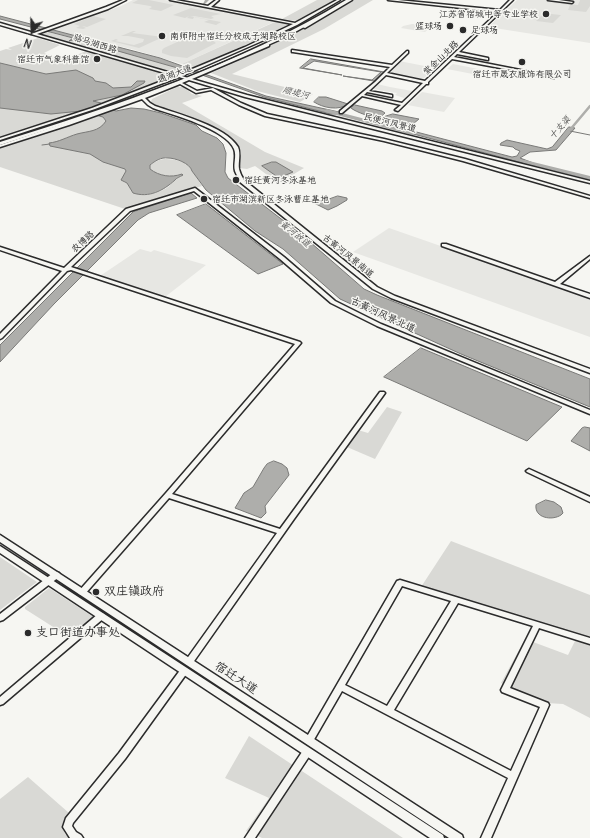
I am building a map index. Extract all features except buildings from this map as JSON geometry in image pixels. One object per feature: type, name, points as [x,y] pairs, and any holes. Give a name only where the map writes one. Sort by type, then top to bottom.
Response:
[{"type":"main road","name":"通湖大道","points":[[0,143],[115,105],[204,71],[221,61],[281,34],[342,0]]},
{"type":"main road","points":[[213,65],[285,35],[348,0]]},
{"type":"main road","points":[[308,18],[316,15]]},
{"type":"main road","points":[[281,34],[285,30]]},
{"type":"main road","points":[[204,71],[221,61]]},
{"type":"main road","points":[[142,97],[153,91],[160,83]]},
{"type":"main road","name":"通湖大道","points":[[115,105],[142,97],[171,83]]},
{"type":"main road","name":"宿迁大道","points":[[0,538],[101,616],[439,838]]},
{"type":"main road","name":"宿迁大道","points":[[0,549],[52,578],[82,592],[458,838]]},
{"type":"street","points":[[99,10],[120,0]]},
{"type":"street","points":[[35,32],[126,0]]},
{"type":"street","points":[[171,0],[297,23]]},
{"type":"street","points":[[176,0],[208,7]]},
{"type":"street","points":[[208,7],[216,0]]},
{"type":"street","points":[[204,71],[213,65],[308,18],[339,0]]},
{"type":"street","points":[[153,91],[295,32],[351,0]]},
{"type":"street","points":[[389,0],[500,11]]},
{"type":"street","name":"紫金山北路","points":[[397,110],[427,83],[512,0]]},
{"type":"street","points":[[549,0],[573,1],[563,0]]},
{"type":"street","name":"骆马湖西路","points":[[0,24],[35,32],[184,78]]},
{"type":"street","points":[[293,51],[393,66]]},
{"type":"street","points":[[341,112],[385,74],[407,52]]},
{"type":"street","points":[[457,53],[487,59]]},
{"type":"street","points":[[452,58],[554,77]]},
{"type":"street","points":[[385,74],[427,83]]},
{"type":"street","points":[[0,143],[115,105],[160,83],[184,78]]},
{"type":"street","name":"民便河风景道","points":[[184,78],[246,96],[590,182]]},
{"type":"street","points":[[182,84],[196,92],[208,89],[215,90],[240,104],[266,115],[384,140],[441,154],[590,197]]},
{"type":"street","points":[[366,91],[391,96]]},
{"type":"street","points":[[361,95],[403,104]]},
{"type":"street","name":"古黄河风景南道","points":[[142,97],[154,107],[196,121],[219,132],[233,143],[238,154],[237,170],[242,181],[375,288],[590,371]]},
{"type":"street","name":"农博路","points":[[0,337],[64,270],[128,210],[195,189]]},
{"type":"street","name":"古黄河风景北道","points":[[195,189],[282,258],[333,302],[379,325],[590,412]]},
{"type":"street","points":[[444,245],[590,296]]},
{"type":"street","points":[[0,248],[64,270],[71,268],[298,343],[168,495],[82,592]]},
{"type":"street","points":[[556,284],[590,257]]},
{"type":"street","points":[[189,662],[280,532],[382,393]]},
{"type":"street","points":[[529,471],[590,500]]},
{"type":"street","points":[[168,495],[280,532]]},
{"type":"street","points":[[0,618],[52,578]]},
{"type":"street","points":[[309,740],[400,583],[590,641]]},
{"type":"street","points":[[389,711],[456,600]]},
{"type":"street","points":[[0,702],[101,616]]},
{"type":"street","points":[[486,838],[544,705],[505,690],[537,625]]},
{"type":"street","points":[[78,838],[73,835],[67,827],[70,821],[122,756],[184,671]]},
{"type":"street","points":[[340,686],[513,776]]},
{"type":"street","points":[[250,838],[307,752]]},
{"type":"shaded area","name":"南师附中宿迁分校成子湖路校区","points":[[133,0],[165,0],[276,21],[182,64],[135,50],[53,30],[121,6]]},
{"type":"shaded area","points":[[138,0],[149,0],[174,5],[161,11],[149,9],[152,7],[150,6],[132,3]]},
{"type":"shaded area","points":[[317,0],[335,0],[298,21],[282,19]]},
{"type":"shaded area","points":[[354,0],[373,0],[324,29],[232,74],[313,94],[300,102],[257,91],[211,73],[241,60],[305,28]]},
{"type":"shaded area","name":"江苏省宿城中等专业学校","points":[[517,0],[580,0],[579,4],[590,6],[590,43],[488,27]]},
{"type":"shaded area","points":[[580,0],[590,0],[590,6],[586,12],[568,10],[570,5],[548,2],[578,5]]},
{"type":"shaded area","points":[[191,8],[221,14],[211,16],[214,18],[211,19],[190,16],[221,22],[216,25],[204,22],[209,20],[194,17],[193,19],[187,18],[189,16],[185,18],[173,15]]},
{"type":"shaded area","points":[[544,13],[561,15],[553,23],[536,21]]},
{"type":"shaded area","points":[[93,16],[106,19],[87,27],[82,26],[86,28],[83,29],[76,28],[80,26],[74,24]]},
{"type":"shaded area","points":[[277,21],[291,24],[194,67],[182,64]]},
{"type":"shaded area","points":[[412,24],[432,26],[425,32],[401,28]]},
{"type":"shaded area","points":[[136,31],[132,33],[163,37],[139,48],[111,41],[116,39],[118,40],[115,41],[134,45],[143,42],[144,39],[121,36]]},
{"type":"shaded area","points":[[48,32],[103,46],[187,71],[175,74],[40,35]]},
{"type":"shaded area","points":[[198,36],[208,37],[216,43],[187,58],[162,53],[164,48],[186,38]]},
{"type":"shaded area","points":[[38,38],[60,45],[44,53],[65,60],[86,51],[172,76],[134,93],[0,139],[0,51],[6,49],[12,50],[8,48]]},
{"type":"shaded area","points":[[399,61],[435,68],[423,79],[387,72]]},
{"type":"shaded area","points":[[453,64],[484,70],[478,75],[447,69]]},
{"type":"shaded area","points":[[377,84],[412,91],[404,98],[395,95],[397,93],[373,89]]},
{"type":"shaded area","points":[[177,87],[184,87],[192,94],[202,96],[182,103],[265,152],[304,168],[289,177],[279,180],[270,177],[255,166],[247,169],[239,168],[241,154],[237,147],[214,129],[150,104],[152,99]]},
{"type":"shaded area","points":[[422,92],[455,98],[444,112],[408,105]]},
{"type":"shaded area","points":[[97,116],[103,117],[106,121],[126,171],[124,182],[127,183],[133,193],[147,195],[156,193],[168,187],[175,180],[181,177],[182,174],[165,176],[150,169],[150,165],[164,159],[179,161],[188,165],[202,186],[125,209],[0,167],[0,148]]},
{"type":"shaded area","points":[[389,228],[590,298],[590,337],[353,252]]},
{"type":"shaded area","points":[[140,249],[151,252],[154,250],[206,265],[165,297],[100,276]]},
{"type":"shaded area","points":[[387,407],[402,412],[375,459],[347,447],[358,430],[368,433]]},
{"type":"shaded area","points":[[451,541],[590,595],[590,718],[563,704],[546,703],[501,683],[525,639],[568,655],[578,635],[421,587]]},
{"type":"shaded area","points":[[0,557],[37,582],[0,610]]},
{"type":"shaded area","points":[[49,588],[95,618],[72,639],[25,609],[25,607]]},
{"type":"shaded area","points":[[249,736],[403,838],[262,838],[246,831],[269,798],[225,778]]},
{"type":"shaded area","points":[[28,777],[69,813],[62,825],[65,834],[72,838],[0,838],[0,799]]},
{"type":"water","points":[[0,16],[160,58],[266,96],[339,112],[336,114],[331,114],[264,97],[202,75],[76,39],[69,41],[73,38],[0,19]]},
{"type":"water","points":[[311,59],[384,72],[374,81],[343,76],[372,80],[381,72],[314,61],[303,68],[342,75],[300,68]]},
{"type":"water","name":"黄河故道","points":[[0,63],[46,74],[76,70],[93,78],[95,81],[106,83],[113,88],[131,87],[137,81],[145,81],[122,95],[93,101],[101,103],[104,106],[116,111],[131,108],[144,109],[196,125],[202,131],[217,138],[223,144],[226,153],[225,172],[228,178],[302,235],[364,289],[590,379],[590,407],[461,354],[340,299],[283,249],[255,231],[206,190],[191,168],[182,162],[174,159],[163,158],[150,165],[150,169],[165,176],[183,175],[161,190],[145,195],[133,193],[127,183],[121,180],[126,171],[125,169],[103,162],[90,154],[50,146],[49,143],[97,129],[106,121],[103,117],[81,111],[51,114],[0,108]]},
{"type":"water","points":[[319,97],[326,97],[348,104],[336,108],[326,107],[314,102]]},
{"type":"water","points":[[355,105],[385,113],[380,117],[370,116],[351,108]]},
{"type":"water","points":[[393,114],[419,119],[413,124],[383,120],[384,117]]},
{"type":"water","points":[[569,127],[575,128],[556,150],[530,152],[520,158],[536,164],[534,166],[402,131],[405,129],[512,157],[517,156],[520,151],[513,147],[500,145],[501,143],[507,140],[547,149],[552,147]]},
{"type":"water","points":[[276,162],[293,172],[279,178],[262,166]]},
{"type":"water","points":[[191,193],[197,198],[149,213],[138,220],[54,304],[0,362],[0,345],[133,212]]},
{"type":"water","points":[[338,196],[347,198],[347,200],[328,210],[316,204]]},
{"type":"water","points":[[206,204],[283,264],[258,274],[177,215]]},
{"type":"water","points":[[421,348],[562,407],[527,441],[384,377]]},
{"type":"water","points":[[582,428],[590,428],[590,451],[571,441]]},
{"type":"water","points":[[274,461],[287,468],[289,475],[265,506],[266,513],[261,518],[235,508],[244,493],[253,487],[267,464]]},
{"type":"water","points":[[546,500],[554,502],[561,507],[563,513],[557,517],[549,518],[538,513],[536,505]]},
{"type":"waterway","points":[[204,3],[207,0]]},
{"type":"waterway","name":"十支渠","points":[[569,131],[590,106]]},
{"type":"waterway","name":"顺堤河","points":[[327,111],[413,133]]},
{"type":"waterway","points":[[570,131],[590,135]]},
{"type":"waterway","points":[[42,145],[50,144]]},
{"type":"waterway","name":"顺堤河","points":[[525,162],[590,178]]},
{"type":"place","name":"江苏省宿城中等专业学校","points":[[546,14]]},
{"type":"place","name":"篮球场","points":[[450,26]]},
{"type":"place","name":"足球场","points":[[463,30]]},
{"type":"place","name":"南师附中宿迁分校成子湖路校区","points":[[162,36]]},
{"type":"place","name":"宿迁市气象科普馆","points":[[97,59]]},
{"type":"place","name":"宿迁市晟衣服饰有限公司","points":[[522,62]]},
{"type":"place","name":"宿迁黄河冬泳基地","points":[[236,180]]},
{"type":"place","name":"宿迁市湖滨新区冬泳曹庄基地","points":[[204,199]]},
{"type":"place","name":"双庄镇政府","points":[[96,592]]},
{"type":"place","name":"支口街道办事处","points":[[28,633]]}]
